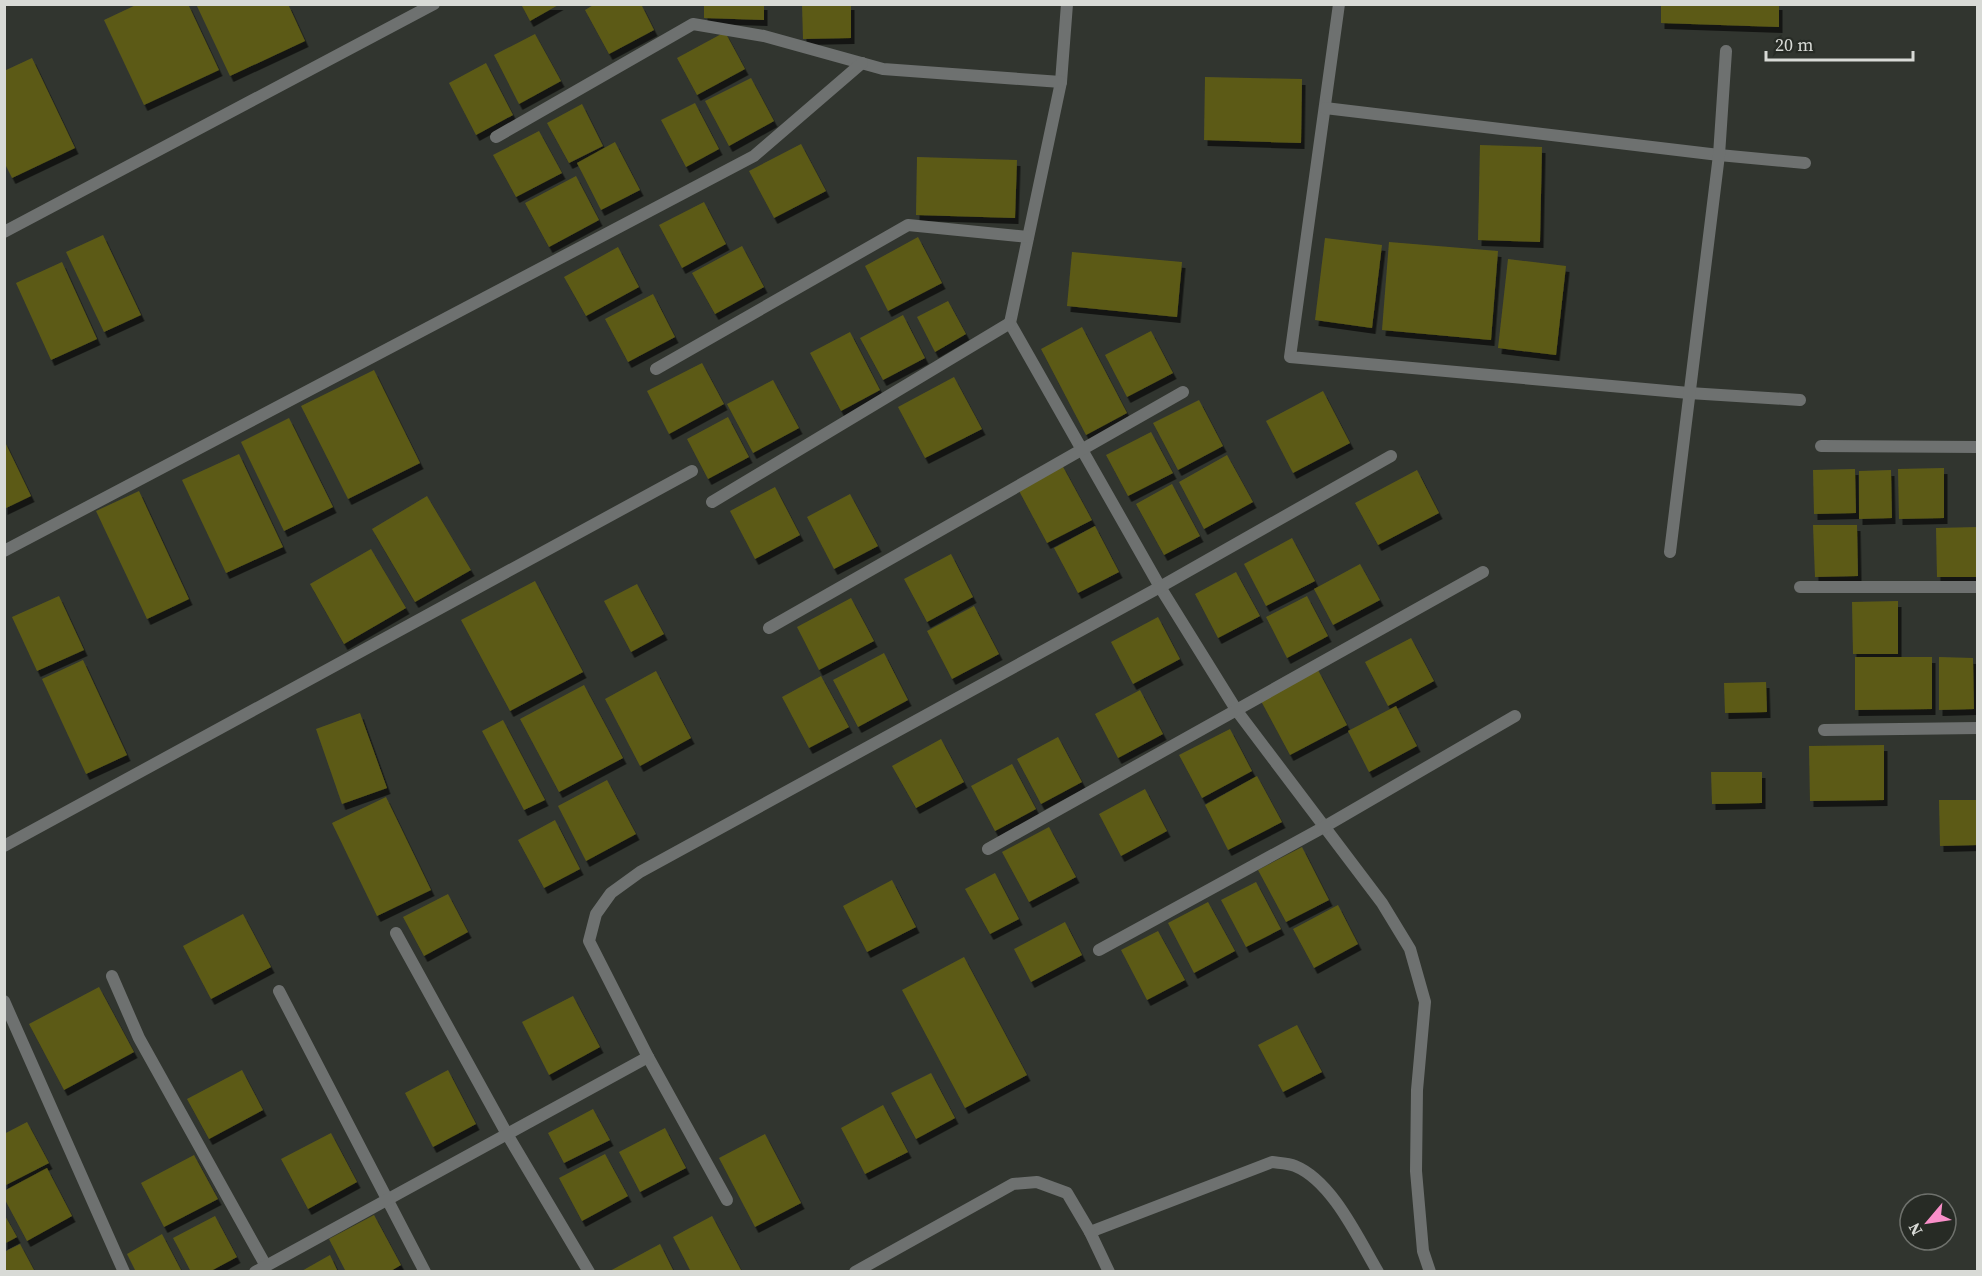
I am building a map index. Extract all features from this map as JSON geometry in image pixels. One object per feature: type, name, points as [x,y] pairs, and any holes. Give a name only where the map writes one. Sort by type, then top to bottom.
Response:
[{"type":"street","points":[[4,232],[434,4]]},
{"type":"street","points":[[1067,4],[1062,82],[1010,323],[1160,586],[1237,711],[1382,903],[1410,949],[1425,1002],[1417,1090],[1416,1171],[1423,1251],[1430,1272]]},
{"type":"street","points":[[1339,4],[1290,357],[1689,393],[1800,400]]},
{"type":"street","points":[[496,137],[693,24],[764,36],[883,69],[1062,82]]},
{"type":"street","points":[[1670,552],[1719,155],[1726,51]]},
{"type":"street","points":[[4,551],[754,156],[862,63]]},
{"type":"street","points":[[1325,108],[1719,155],[1805,163]]},
{"type":"street","points":[[656,369],[908,225],[1028,237]]},
{"type":"street","points":[[712,502],[1010,323]]},
{"type":"street","points":[[770,628],[1183,392]]},
{"type":"street","points":[[1821,446],[1977,447]]},
{"type":"street","points":[[727,1200],[648,1057],[589,941],[596,914],[611,893],[640,872],[1391,456]]},
{"type":"street","points":[[4,846],[692,471]]},
{"type":"street","points":[[988,849],[1483,572]]},
{"type":"street","points":[[1800,587],[1977,587]]},
{"type":"street","points":[[1099,950],[1324,827],[1515,716]]},
{"type":"street","points":[[1824,730],[1977,728]]},
{"type":"street","points":[[396,933],[507,1134],[589,1272]]},
{"type":"street","points":[[112,976],[139,1038],[261,1269],[648,1057]]},
{"type":"street","points":[[279,991],[425,1272]]},
{"type":"street","points":[[4,1001],[124,1272]]},
{"type":"street","points":[[1090,1232],[1272,1162],[1293,1165],[1307,1172],[1335,1199],[1378,1272]]},
{"type":"street","points":[[855,1272],[1012,1184],[1037,1182],[1067,1193],[1090,1232],[1109,1272]]},
{"type":"building","points":[[138,4],[188,4],[219,70],[144,105],[104,20]]},
{"type":"building","points":[[196,4],[288,4],[305,41],[230,76]]},
{"type":"building","points":[[521,4],[560,4],[530,21]]},
{"type":"building","points":[[595,4],[641,4],[654,30],[609,54],[585,10]]},
{"type":"building","points":[[704,4],[764,4],[764,20],[704,18]]},
{"type":"building","points":[[802,4],[851,4],[851,38],[803,39]]},
{"type":"building","points":[[1661,4],[1779,4],[1779,27],[1661,23]]},
{"type":"building","points":[[725,32],[745,69],[697,95],[677,58]]},
{"type":"building","points":[[535,34],[561,81],[519,104],[494,55]]},
{"type":"building","points":[[32,58],[75,148],[12,178],[4,162],[4,71]]},
{"type":"building","points":[[486,63],[513,115],[476,135],[449,83]]},
{"type":"building","points":[[1205,77],[1302,79],[1301,143],[1204,140]]},
{"type":"building","points":[[751,78],[774,121],[729,146],[705,101]]},
{"type":"building","points":[[695,103],[719,149],[686,167],[661,120]]},
{"type":"building","points":[[582,104],[603,146],[569,163],[547,123]]},
{"type":"building","points":[[539,131],[562,173],[516,197],[493,155]]},
{"type":"building","points":[[615,142],[640,190],[601,210],[577,163]]},
{"type":"building","points":[[801,144],[826,191],[774,218],[749,171]]},
{"type":"building","points":[[1480,145],[1542,147],[1540,242],[1478,240]]},
{"type":"building","points":[[917,157],[1017,160],[1015,218],[916,215]]},
{"type":"building","points":[[576,176],[599,220],[549,247],[525,203]]},
{"type":"building","points":[[704,202],[726,244],[682,268],[659,225]]},
{"type":"building","points":[[103,235],[141,315],[104,332],[66,252]]},
{"type":"building","points":[[918,237],[942,283],[888,311],[865,266]]},
{"type":"building","points":[[1325,238],[1382,245],[1372,328],[1315,320]]},
{"type":"building","points":[[1389,242],[1498,251],[1491,340],[1382,330]]},
{"type":"building","points":[[742,246],[764,287],[715,314],[692,273]]},
{"type":"building","points":[[618,247],[639,287],[586,316],[564,277]]},
{"type":"building","points":[[1072,252],[1182,262],[1177,317],[1067,306]]},
{"type":"building","points":[[1508,259],[1566,266],[1556,355],[1498,348]]},
{"type":"building","points":[[62,262],[97,339],[51,360],[16,283]]},
{"type":"building","points":[[653,294],[675,337],[628,362],[605,319]]},
{"type":"building","points":[[948,301],[966,334],[935,352],[917,317]]},
{"type":"building","points":[[903,315],[925,358],[883,380],[860,338]]},
{"type":"building","points":[[1082,327],[1127,413],[1086,435],[1041,349]]},
{"type":"building","points":[[1151,331],[1173,373],[1127,397],[1105,355]]},
{"type":"building","points":[[850,332],[880,390],[841,411],[810,353]]},
{"type":"building","points":[[702,363],[724,404],[669,434],[647,391]]},
{"type":"building","points":[[374,370],[420,463],[348,499],[301,406]]},
{"type":"building","points":[[954,377],[982,429],[925,458],[898,407]]},
{"type":"building","points":[[773,380],[799,428],[753,453],[727,404]]},
{"type":"building","points":[[1323,391],[1350,443],[1293,473],[1266,421]]},
{"type":"building","points":[[1199,400],[1223,446],[1178,470],[1153,423]]},
{"type":"building","points":[[728,417],[749,457],[708,479],[687,439]]},
{"type":"building","points":[[289,418],[333,507],[284,531],[241,442]]},
{"type":"building","points":[[1151,432],[1173,473],[1128,496],[1106,455]]},
{"type":"building","points":[[4,440],[31,496],[4,509]]},
{"type":"building","points":[[239,454],[283,547],[226,573],[182,480]]},
{"type":"building","points":[[1227,455],[1253,502],[1204,529],[1179,482]]},
{"type":"building","points":[[1062,465],[1092,520],[1047,543],[1018,489]]},
{"type":"building","points":[[1944,468],[1944,518],[1899,519],[1898,469]]},
{"type":"building","points":[[1855,469],[1856,513],[1814,514],[1813,470]]},
{"type":"building","points":[[1417,470],[1439,513],[1378,545],[1355,503]]},
{"type":"building","points":[[1891,470],[1892,518],[1859,519],[1859,471]]},
{"type":"building","points":[[1172,484],[1200,536],[1164,555],[1136,504]]},
{"type":"building","points":[[775,487],[800,535],[755,559],[730,511]]},
{"type":"building","points":[[139,491],[189,599],[147,619],[96,511]]},
{"type":"building","points":[[850,494],[878,546],[834,569],[807,517]]},
{"type":"building","points":[[427,496],[471,570],[415,602],[372,529]]},
{"type":"building","points":[[1813,525],[1857,525],[1858,576],[1815,577]]},
{"type":"building","points":[[1095,526],[1119,572],[1078,593],[1054,548]]},
{"type":"building","points":[[1978,527],[1978,577],[1937,577],[1936,528]]},
{"type":"building","points":[[1292,538],[1315,581],[1266,606],[1244,564]]},
{"type":"building","points":[[371,549],[406,608],[344,644],[310,584]]},
{"type":"building","points":[[951,554],[973,597],[927,622],[904,579]]},
{"type":"building","points":[[1360,564],[1380,600],[1333,625],[1314,589]]},
{"type":"building","points":[[1236,572],[1260,616],[1218,638],[1195,594]]},
{"type":"building","points":[[535,581],[583,672],[510,711],[461,620]]},
{"type":"building","points":[[637,584],[664,634],[631,652],[604,601]]},
{"type":"building","points":[[59,596],[84,650],[37,671],[12,617]]},
{"type":"building","points":[[1307,596],[1328,636],[1287,658],[1266,617]]},
{"type":"building","points":[[851,598],[874,641],[819,670],[797,627]]},
{"type":"building","points":[[1898,601],[1898,654],[1853,654],[1852,602]]},
{"type":"building","points":[[974,606],[999,654],[952,679],[927,631]]},
{"type":"building","points":[[1158,617],[1180,659],[1133,684],[1111,642]]},
{"type":"building","points":[[1411,638],[1434,681],[1388,706],[1365,662]]},
{"type":"building","points":[[884,653],[908,700],[858,727],[833,680]]},
{"type":"building","points":[[1855,657],[1932,657],[1932,709],[1855,710]]},
{"type":"building","points":[[1939,657],[1973,658],[1974,709],[1939,710]]},
{"type":"building","points":[[83,660],[127,755],[86,774],[42,679]]},
{"type":"building","points":[[1318,670],[1347,725],[1290,755],[1261,701]]},
{"type":"building","points":[[656,671],[691,738],[640,766],[605,699]]},
{"type":"building","points":[[821,676],[849,727],[809,748],[782,697]]},
{"type":"building","points":[[1766,682],[1767,712],[1725,713],[1724,683]]},
{"type":"building","points":[[584,685],[623,758],[559,792],[520,719]]},
{"type":"building","points":[[1140,690],[1163,734],[1118,758],[1095,714]]},
{"type":"building","points":[[1396,706],[1417,746],[1369,772],[1348,731]]},
{"type":"building","points":[[360,713],[387,788],[342,804],[316,729]]},
{"type":"building","points":[[503,720],[545,800],[524,810],[482,731]]},
{"type":"building","points":[[1230,729],[1252,771],[1202,798],[1179,755]]},
{"type":"building","points":[[1058,737],[1082,782],[1041,804],[1017,759]]},
{"type":"building","points":[[941,739],[964,782],[916,808],[892,766]]},
{"type":"building","points":[[1884,745],[1884,800],[1810,801],[1809,746]]},
{"type":"building","points":[[1012,764],[1036,809],[995,831],[971,786]]},
{"type":"building","points":[[1711,772],[1762,772],[1762,803],[1712,804]]},
{"type":"building","points":[[1257,776],[1282,822],[1228,850],[1205,805]]},
{"type":"building","points":[[607,780],[636,834],[586,861],[558,806]]},
{"type":"building","points":[[1145,789],[1167,831],[1121,856],[1099,814]]},
{"type":"building","points":[[386,797],[431,890],[377,916],[332,823]]},
{"type":"building","points":[[1939,800],[1978,800],[1978,845],[1940,846]]},
{"type":"building","points":[[555,820],[580,869],[544,888],[518,840]]},
{"type":"building","points":[[1049,827],[1076,877],[1029,902],[1002,852]]},
{"type":"building","points":[[1302,847],[1329,900],[1286,922],[1258,870]]},
{"type":"building","points":[[995,873],[1019,919],[990,934],[965,889]]},
{"type":"building","points":[[892,880],[916,927],[867,952],[843,906]]},
{"type":"building","points":[[1256,882],[1281,929],[1246,947],[1221,900]]},
{"type":"building","points":[[448,894],[468,932],[424,956],[403,917]]},
{"type":"building","points":[[1208,902],[1235,951],[1194,973],[1168,923]]},
{"type":"building","points":[[1338,905],[1358,944],[1314,968],[1293,929]]},
{"type":"building","points":[[243,914],[271,967],[211,999],[183,946]]},
{"type":"building","points":[[1065,922],[1082,955],[1031,982],[1014,949]]},
{"type":"building","points":[[1158,931],[1185,980],[1147,1000],[1121,950]]},
{"type":"building","points":[[964,957],[1027,1075],[965,1108],[902,990]]},
{"type":"building","points":[[99,987],[134,1052],[64,1090],[29,1024]]},
{"type":"building","points":[[573,996],[600,1047],[549,1075],[522,1022]]},
{"type":"building","points":[[1297,1025],[1322,1072],[1283,1092],[1258,1045]]},
{"type":"building","points":[[242,1070],[263,1110],[209,1139],[187,1099]]},
{"type":"building","points":[[448,1070],[476,1124],[433,1147],[405,1093]]},
{"type":"building","points":[[931,1073],[955,1118],[916,1139],[891,1093]]},
{"type":"building","points":[[883,1105],[908,1152],[865,1174],[841,1128]]},
{"type":"building","points":[[593,1109],[610,1140],[564,1163],[548,1133]]},
{"type":"building","points":[[27,1122],[49,1163],[4,1186],[4,1134]]},
{"type":"building","points":[[665,1128],[686,1168],[640,1192],[619,1152]]},
{"type":"building","points":[[331,1133],[357,1182],[308,1209],[281,1159]]},
{"type":"building","points":[[765,1134],[801,1203],[755,1227],[719,1158]]},
{"type":"building","points":[[605,1154],[628,1196],[582,1221],[559,1178]]},
{"type":"building","points":[[194,1155],[218,1199],[164,1227],[141,1183]]},
{"type":"building","points":[[47,1168],[72,1216],[27,1241],[4,1198],[4,1191]]},
{"type":"building","points":[[4,1214],[17,1237],[4,1244]]},
{"type":"building","points":[[374,1215],[401,1265],[389,1272],[346,1272],[329,1239]]},
{"type":"building","points":[[215,1216],[237,1257],[209,1272],[191,1272],[173,1238]]},
{"type":"building","points":[[712,1216],[742,1272],[691,1272],[673,1237]]},
{"type":"building","points":[[162,1234],[182,1272],[136,1272],[127,1254]]},
{"type":"building","points":[[20,1244],[35,1272],[4,1272],[4,1252]]},
{"type":"building","points":[[660,1244],[674,1272],[608,1272]]},
{"type":"building","points":[[330,1255],[338,1272],[300,1272]]}]
